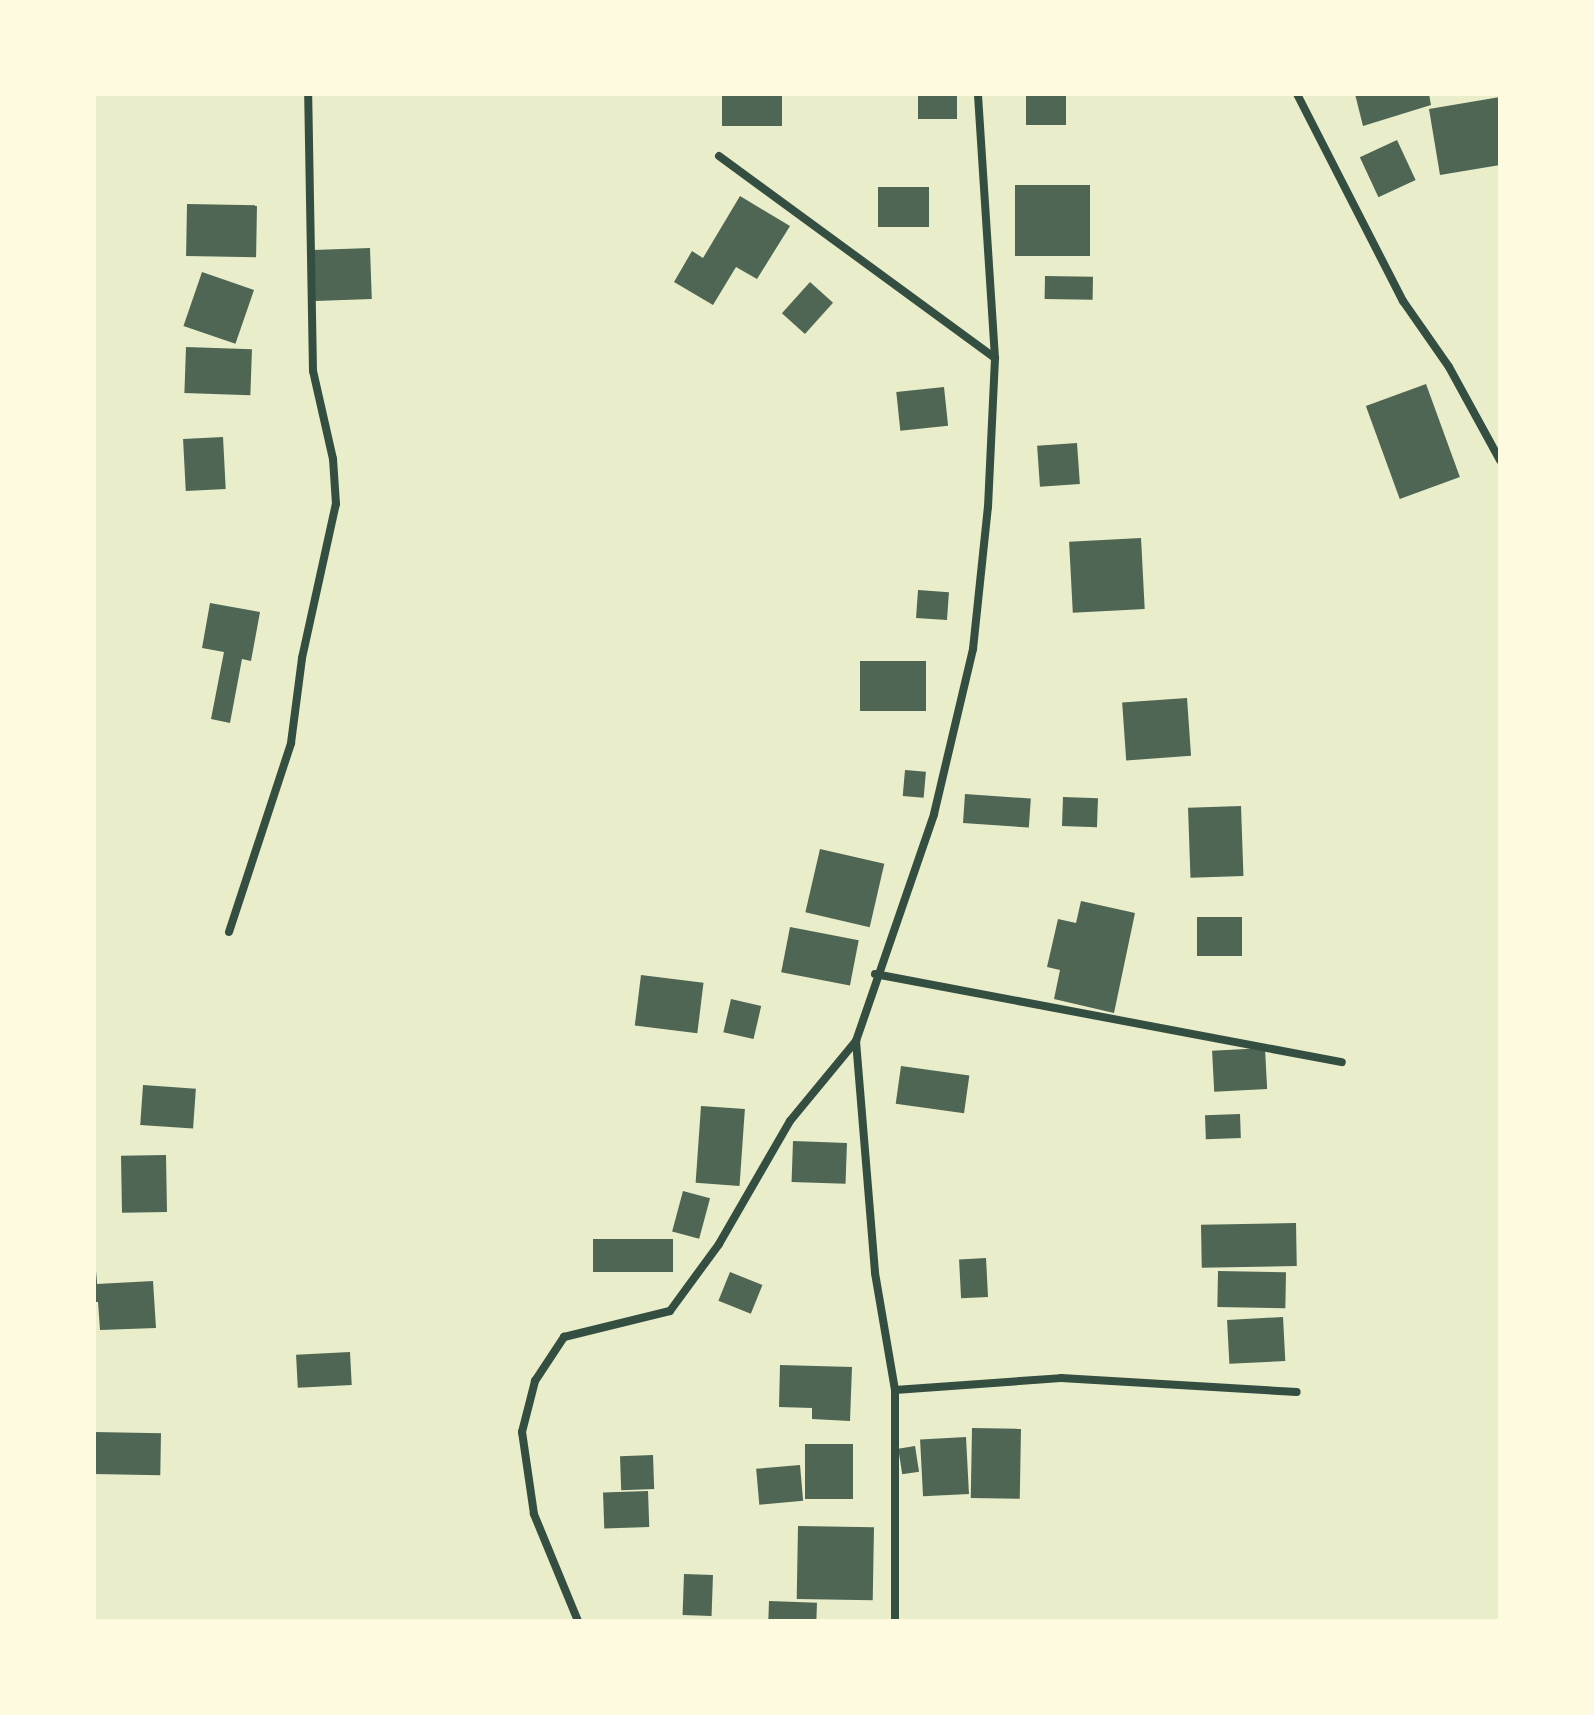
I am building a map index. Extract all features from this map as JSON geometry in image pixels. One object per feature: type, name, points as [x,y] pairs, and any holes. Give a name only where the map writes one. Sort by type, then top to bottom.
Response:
[{"type":"street","points":[[229,932],[291,743],[302,658],[336,504],[333,459],[313,371],[308,94]]},
{"type":"street","points":[[895,1621],[895,1390],[875,1273],[856,1041],[875,974],[934,814],[973,649],[995,358],[978,94]]},
{"type":"street","points":[[1297,94],[1403,301],[1449,367],[1500,460]]},
{"type":"street","points":[[719,156],[995,358]]},
{"type":"street","points":[[875,974],[1342,1062]]},
{"type":"street","points":[[578,1621],[534,1514],[522,1432],[535,1381],[564,1337],[670,1311],[719,1244],[790,1121],[856,1041]]},
{"type":"street","points":[[895,1390],[1061,1378],[1297,1392]]},
{"type":"building","points":[[722,94],[782,94],[782,126],[722,126]]},
{"type":"building","points":[[918,94],[957,94],[957,119],[918,119]]},
{"type":"building","points":[[1026,94],[1066,94],[1066,125],[1026,125]]},
{"type":"building","points":[[1355,94],[1429,94],[1431,105],[1363,126]]},
{"type":"building","points":[[1500,97],[1500,165],[1440,175],[1429,109]]},
{"type":"building","points":[[1397,140],[1416,180],[1378,197],[1360,157]]},
{"type":"building","points":[[1015,185],[1090,185],[1090,256],[1015,256]]},
{"type":"building","points":[[878,187],[929,187],[929,227],[878,227]]},
{"type":"building","points":[[740,196],[790,226],[757,279],[736,267],[713,305],[674,282],[692,251],[703,258]]},
{"type":"building","points":[[187,204],[257,205],[256,257],[186,256]]},
{"type":"building","points":[[370,248],[372,299],[315,301],[313,250]]},
{"type":"building","points":[[202,272],[254,290],[235,344],[183,326]]},
{"type":"building","points":[[1045,276],[1093,277],[1093,300],[1045,299]]},
{"type":"building","points":[[810,282],[833,303],[805,334],[782,313]]},
{"type":"building","points":[[186,347],[252,349],[250,395],[184,393]]},
{"type":"building","points":[[1426,384],[1460,477],[1400,499],[1366,406]]},
{"type":"building","points":[[944,387],[948,426],[900,431],[896,392]]},
{"type":"building","points":[[223,437],[226,489],[186,491],[183,439]]},
{"type":"building","points":[[1077,443],[1080,484],[1040,487],[1037,446]]},
{"type":"building","points":[[1141,538],[1145,609],[1073,613],[1069,542]]},
{"type":"building","points":[[918,590],[949,592],[947,620],[916,618]]},
{"type":"building","points":[[210,603],[260,612],[251,661],[242,659],[230,723],[211,719],[224,652],[202,648]]},
{"type":"building","points":[[860,661],[926,661],[926,711],[860,711]]},
{"type":"building","points":[[1187,698],[1191,756],[1126,760],[1122,703]]},
{"type":"building","points":[[905,770],[926,772],[924,798],[903,796]]},
{"type":"building","points":[[965,794],[1031,799],[1029,828],[963,823]]},
{"type":"building","points":[[1063,797],[1098,798],[1097,827],[1062,826]]},
{"type":"building","points":[[1241,806],[1243,876],[1190,878],[1188,808]]},
{"type":"building","points":[[820,849],[884,864],[870,927],[805,912]]},
{"type":"building","points":[[1081,901],[1135,913],[1114,1013],[1054,999],[1060,970],[1047,967],[1058,919],[1076,923]]},
{"type":"building","points":[[1197,917],[1242,917],[1242,956],[1197,956]]},
{"type":"building","points":[[790,927],[859,940],[850,986],[781,972]]},
{"type":"building","points":[[641,975],[704,983],[697,1033],[635,1026]]},
{"type":"building","points":[[731,999],[761,1006],[754,1039],[723,1032]]},
{"type":"building","points":[[1265,1048],[1267,1089],[1214,1092],[1212,1051]]},
{"type":"building","points":[[901,1066],[969,1076],[964,1113],[896,1104]]},
{"type":"building","points":[[143,1085],[196,1089],[193,1129],[140,1125]]},
{"type":"building","points":[[701,1106],[745,1109],[740,1186],[696,1183]]},
{"type":"building","points":[[1240,1114],[1241,1138],[1206,1139],[1205,1115]]},
{"type":"building","points":[[793,1141],[847,1143],[846,1184],[792,1182]]},
{"type":"building","points":[[166,1155],[167,1212],[122,1213],[121,1156]]},
{"type":"building","points":[[683,1191],[710,1198],[699,1239],[672,1232]]},
{"type":"building","points":[[1296,1223],[1297,1266],[1202,1268],[1201,1225]]},
{"type":"building","points":[[593,1239],[673,1239],[673,1272],[593,1272]]},
{"type":"building","points":[[986,1258],[988,1297],[961,1298],[959,1259]]},
{"type":"building","points":[[97,1271],[97,1284],[153,1281],[156,1328],[100,1330],[98,1302],[94,1302]]},
{"type":"building","points":[[1218,1271],[1286,1272],[1285,1308],[1217,1307]]},
{"type":"building","points":[[730,1272],[762,1285],[751,1314],[718,1301]]},
{"type":"building","points":[[1283,1317],[1285,1361],[1229,1364],[1227,1320]]},
{"type":"building","points":[[350,1352],[352,1385],[298,1388],[296,1355]]},
{"type":"building","points":[[780,1365],[852,1367],[850,1421],[812,1419],[812,1408],[779,1407]]},
{"type":"building","points":[[972,1428],[1021,1429],[1020,1499],[971,1498]]},
{"type":"building","points":[[94,1432],[161,1433],[160,1475],[94,1474]]},
{"type":"building","points":[[966,1437],[969,1494],[923,1496],[920,1439]]},
{"type":"building","points":[[805,1444],[853,1444],[853,1499],[805,1499]]},
{"type":"building","points":[[915,1446],[919,1472],[902,1474],[898,1449]]},
{"type":"building","points":[[653,1455],[654,1489],[621,1490],[620,1456]]},
{"type":"building","points":[[800,1465],[803,1501],[759,1505],[756,1469]]},
{"type":"building","points":[[648,1491],[649,1527],[604,1529],[603,1493]]},
{"type":"building","points":[[798,1526],[874,1527],[873,1600],[797,1599]]},
{"type":"building","points":[[684,1574],[713,1575],[712,1616],[683,1615]]},
{"type":"building","points":[[769,1601],[817,1603],[816,1621],[768,1621]]}]
